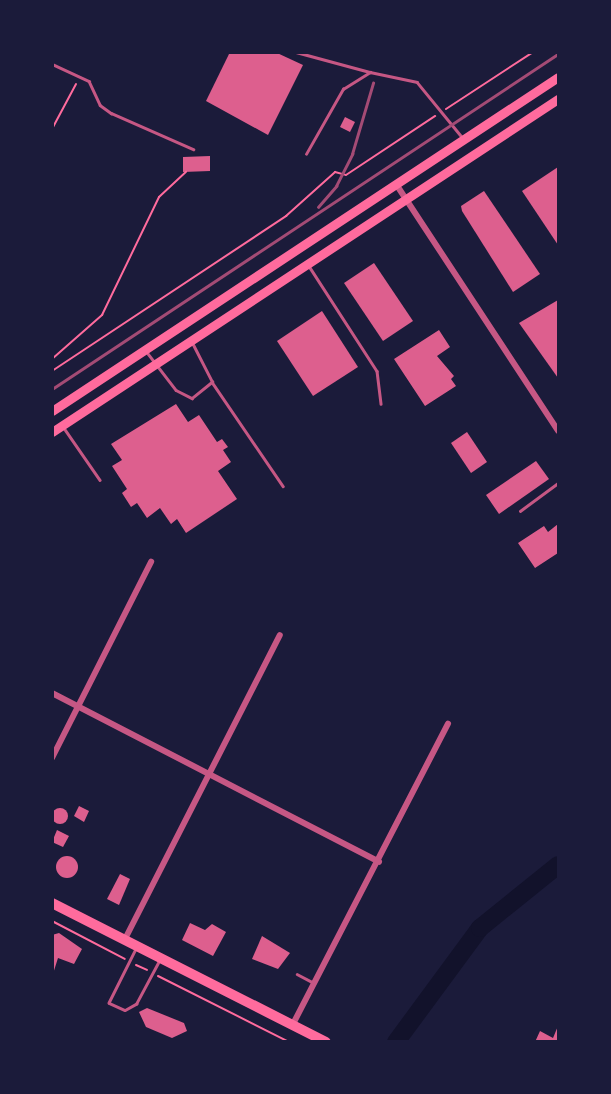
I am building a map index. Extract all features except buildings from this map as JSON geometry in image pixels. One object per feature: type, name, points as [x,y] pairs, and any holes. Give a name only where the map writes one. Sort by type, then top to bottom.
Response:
[{"type":"main road","points":[[52,411],[558,77]]},
{"type":"main road","points":[[52,432],[558,99]]},
{"type":"main road","points":[[52,903],[326,1041]]},
{"type":"street","points":[[396,184],[558,431]]},
{"type":"street","points":[[52,758],[151,562]]},
{"type":"street","points":[[125,939],[281,635]]},
{"type":"street","points":[[52,693],[208,777],[379,862]]},
{"type":"street","points":[[293,1024],[448,724]]},
{"type":"lane","points":[[296,52],[416,82],[443,111],[464,140]]},
{"type":"lane","points":[[52,64],[94,86],[100,105],[111,113],[192,149]]},
{"type":"lane","points":[[306,154],[343,89],[370,72]]},
{"type":"lane","points":[[298,248],[377,371],[381,404]]},
{"type":"lane","points":[[181,326],[212,382],[283,486]]},
{"type":"lane","points":[[144,350],[186,398],[212,382]]},
{"type":"lane","points":[[62,425],[100,480]]},
{"type":"lane","points":[[520,511],[558,483]]},
{"type":"lane","points":[[138,946],[109,1003],[125,1010],[136,1003],[161,957]]},
{"type":"lane","points":[[298,974],[315,984]]},
{"type":"path","points":[[52,371],[286,216],[335,172],[346,175],[533,52]]},
{"type":"path","points":[[52,129],[79,76]]},
{"type":"path","points":[[52,359],[102,315],[159,197],[187,172]]},
{"type":"path","points":[[52,921],[289,1041]]},
{"type":"waterway","points":[[396,1042],[480,928],[558,865]]},
{"type":"railway","points":[[52,389],[558,54]]},
{"type":"railway","points":[[318,207],[336,186],[352,154],[373,83]]}]
